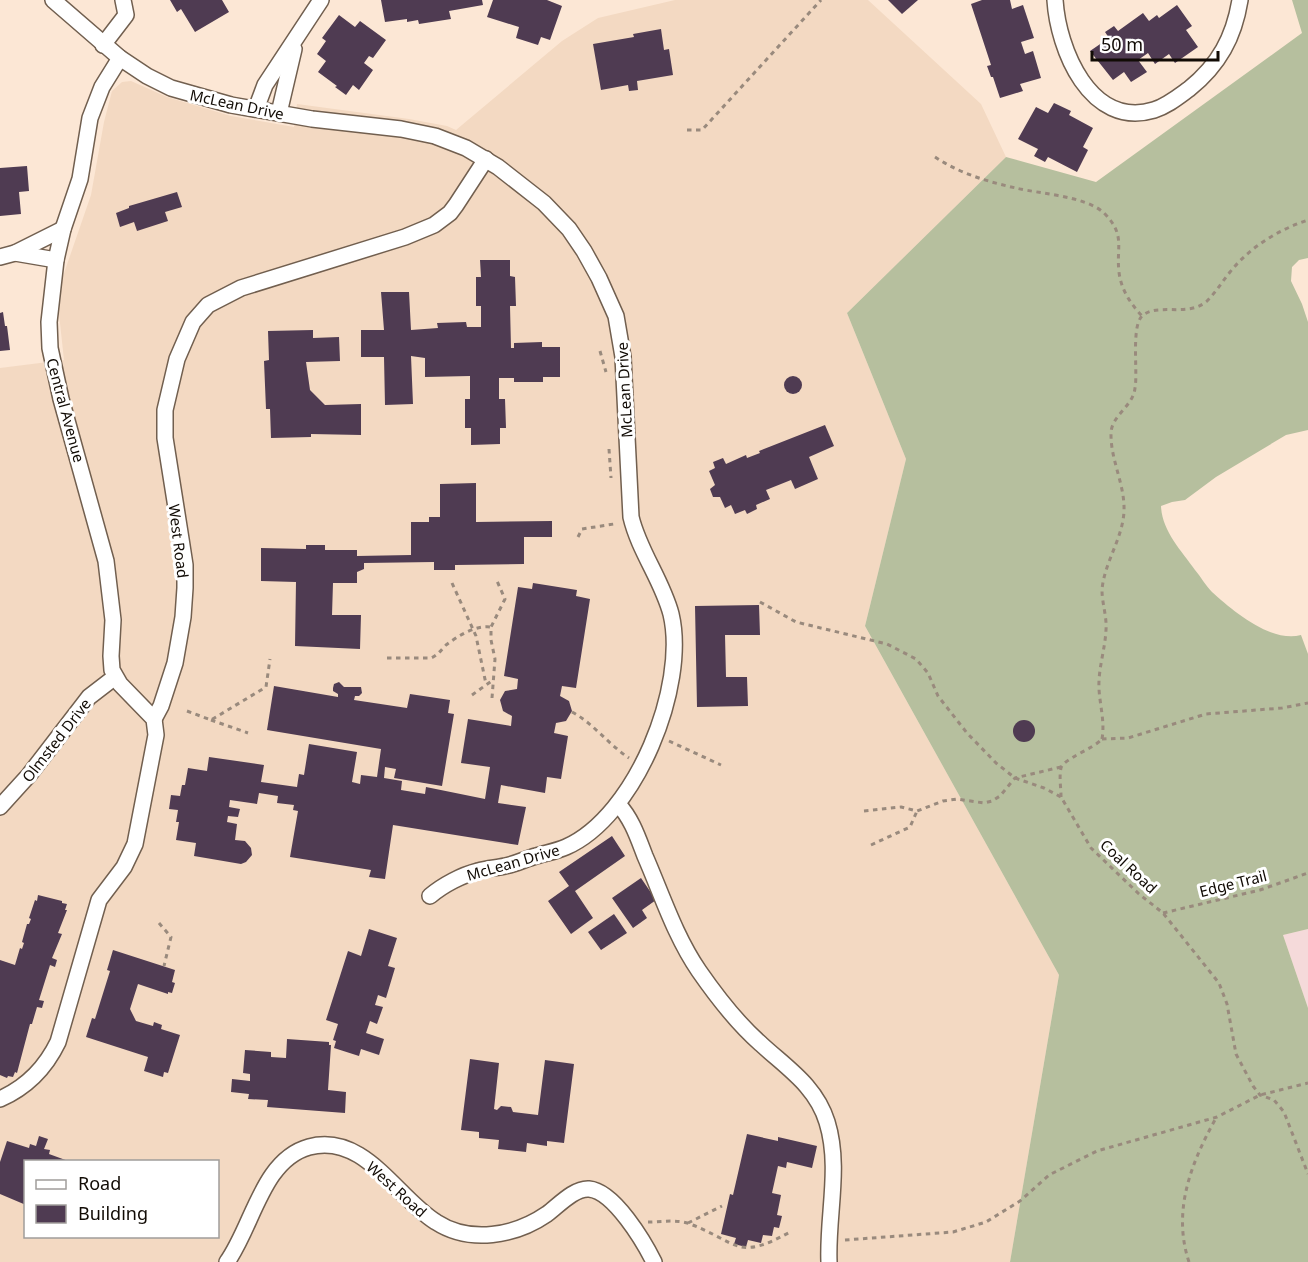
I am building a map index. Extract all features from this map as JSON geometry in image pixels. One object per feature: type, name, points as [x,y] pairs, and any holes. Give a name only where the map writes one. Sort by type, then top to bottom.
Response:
[{"type":"street","name":"McLean Drive","points":[[53,0],[120,58],[147,76],[171,88],[214,101],[256,109],[425,133],[457,144],[486,159],[521,183],[544,203],[577,240],[612,306],[622,342],[631,517],[663,589],[671,616],[675,644],[671,688],[636,778],[618,804],[584,836],[568,846],[507,866],[477,871],[454,881],[430,896]]},
{"type":"street","points":[[103,45],[126,15],[123,0]]},
{"type":"street","points":[[256,109],[265,85],[321,0]]},
{"type":"street","points":[[1054,0],[1065,49],[1083,83],[1105,104],[1134,112],[1146,112],[1165,105],[1208,72],[1227,46],[1240,0]]},
{"type":"street","points":[[279,113],[297,38]]},
{"type":"street","name":"Central Avenue","points":[[115,677],[111,663],[112,620],[106,561],[61,399],[50,348],[50,322],[56,260],[63,229],[80,178],[90,118],[102,87],[120,58]]},
{"type":"street","name":"West Road","points":[[0,1100],[31,1080],[53,1052],[65,1022],[99,900],[124,867],[135,844],[155,744],[154,719],[161,706],[175,663],[183,617],[185,565],[165,438],[165,410],[175,366],[193,322],[208,305],[241,288],[405,237],[434,225],[456,206],[486,159]]},
{"type":"street","points":[[7,255],[63,229]]},
{"type":"street","points":[[7,255],[56,260]]},
{"type":"street","points":[[115,677],[125,691],[154,719]]},
{"type":"street","name":"Olmsted Drive","points":[[0,807],[19,787],[89,697],[115,677]]},
{"type":"street","points":[[618,804],[630,821],[678,936],[699,971],[729,1011],[760,1043],[800,1077],[814,1095],[827,1122],[833,1158],[828,1241],[829,1262]]},
{"type":"street","name":"West Road","points":[[227,1262],[244,1234],[273,1173],[302,1149],[319,1145],[338,1147],[357,1155],[381,1173],[421,1212],[457,1232],[486,1235],[518,1229],[537,1220],[577,1193],[590,1190],[604,1195],[628,1221],[654,1262]]},
{"type":"path","points":[[687,130],[702,130],[821,0]]},
{"type":"path","points":[[934,157],[954,170],[1013,188],[1086,202],[1102,211],[1113,224],[1120,243],[1119,272],[1124,290],[1131,304],[1142,316]]},
{"type":"path","points":[[760,602],[796,622],[887,644],[916,659],[928,673],[938,696],[967,733],[996,763],[1015,778],[1061,797],[1061,767],[1065,761],[1096,746],[1102,739],[1104,728],[1099,688],[1106,623],[1102,592],[1124,513],[1123,490],[1110,435],[1112,426],[1134,397],[1137,332],[1142,316],[1150,312],[1195,309],[1206,302],[1231,270],[1256,246],[1288,227],[1308,220]]},
{"type":"path","points":[[600,351],[606,372]]},
{"type":"path","points":[[609,449],[611,478]]},
{"type":"path","points":[[578,537],[582,529],[614,524]]},
{"type":"path","points":[[492,698],[495,659],[490,627],[505,599],[497,581]]},
{"type":"path","points":[[452,583],[478,643],[486,684]]},
{"type":"path","points":[[387,658],[431,658],[473,629],[490,627]]},
{"type":"path","points":[[211,720],[267,687],[270,659]]},
{"type":"path","points":[[472,694],[493,680]]},
{"type":"path","points":[[1102,739],[1128,738],[1206,714],[1282,708],[1308,703]]},
{"type":"path","points":[[187,711],[248,733]]},
{"type":"path","points":[[572,712],[582,717],[610,745],[630,759]]},
{"type":"path","points":[[667,740],[722,765]]},
{"type":"path","points":[[864,811],[901,807],[917,811],[943,801],[957,799],[984,803],[1000,796],[1015,778],[1061,767]]},
{"type":"path","name":"Coal Road","points":[[1061,797],[1091,848],[1163,913],[1220,984],[1227,1004],[1236,1054],[1260,1095],[1274,1100],[1284,1112],[1308,1174]]},
{"type":"path","points":[[871,845],[910,827],[917,811]]},
{"type":"path","name":"Edge Trail","points":[[1163,913],[1260,890],[1308,873]]},
{"type":"path","points":[[159,923],[171,937],[164,966]]},
{"type":"path","points":[[828,1241],[953,1232],[986,1222],[1020,1201],[1049,1175],[1097,1151],[1217,1117],[1260,1095],[1308,1083]]},
{"type":"path","points":[[1189,1262],[1182,1242],[1184,1196],[1194,1163],[1217,1117]]},
{"type":"path","points":[[688,1223],[722,1206]]},
{"type":"path","points":[[628,1221],[688,1223],[743,1252],[759,1249],[792,1231]]},
{"type":"shaded area","points":[[675,0],[868,0],[981,104],[1006,157],[847,313],[906,459],[865,626],[1059,975],[1010,1262],[0,1262],[0,368],[64,360],[59,314],[62,279],[91,195],[112,91],[122,82],[131,81],[167,97],[231,116],[294,127],[297,104],[409,119],[447,126],[456,130],[562,41],[598,18]]},
{"type":"shaded area","points":[[1308,929],[1308,1008],[1283,935]]},
{"type":"green space","points":[[1292,0],[1308,0],[1308,258],[1299,260],[1292,267],[1291,281],[1308,322],[1308,430],[1286,435],[1216,477],[1185,500],[1161,506],[1165,524],[1173,540],[1212,592],[1241,616],[1265,630],[1289,636],[1301,635],[1308,654],[1308,929],[1283,935],[1308,1008],[1308,1262],[1010,1262],[1059,975],[865,626],[906,459],[847,313],[1006,157],[1096,182],[1302,33]]},
{"type":"building","points":[[170,0],[222,0],[229,12],[195,32],[181,9],[177,12]]},
{"type":"building","points":[[381,0],[482,0],[483,5],[449,11],[451,19],[419,24],[418,20],[407,22],[407,19],[385,22]]},
{"type":"building","points":[[493,0],[547,0],[562,6],[550,40],[541,37],[538,45],[516,38],[519,27],[487,17]]},
{"type":"building","points":[[888,0],[918,0],[902,14]]},
{"type":"building","points":[[982,0],[1010,0],[1012,9],[1023,5],[1034,38],[1021,42],[1025,54],[1033,51],[1041,78],[1020,84],[1023,91],[1000,98],[987,66],[991,65],[971,4]]},
{"type":"building","points":[[1177,5],[1192,26],[1186,30],[1198,47],[1175,63],[1169,54],[1155,64],[1148,53],[1138,60],[1147,72],[1131,82],[1124,72],[1113,80],[1090,51],[1109,38],[1105,32],[1114,26],[1118,31],[1143,13],[1149,21],[1157,15],[1159,18]]},
{"type":"building","points":[[339,15],[355,27],[360,21],[386,40],[373,58],[369,56],[364,63],[373,70],[359,90],[353,85],[346,95],[318,72],[326,61],[317,54],[326,41],[322,38]]},
{"type":"building","points":[[661,29],[664,50],[669,49],[673,75],[637,81],[638,90],[629,91],[628,85],[601,90],[593,44],[634,37],[633,34]]},
{"type":"building","points":[[1054,103],[1071,111],[1069,115],[1093,128],[1083,147],[1088,150],[1077,172],[1048,157],[1045,162],[1034,156],[1038,149],[1018,139],[1036,107],[1048,113]]},
{"type":"building","points":[[27,166],[29,191],[19,192],[21,214],[0,216],[0,168]]},
{"type":"building","points":[[177,192],[182,207],[165,212],[168,221],[137,231],[134,222],[120,227],[116,213],[129,206]]},
{"type":"building","points":[[480,260],[510,260],[510,276],[515,277],[516,306],[510,306],[511,348],[514,348],[514,343],[542,342],[542,347],[560,347],[560,377],[543,377],[543,382],[514,382],[514,378],[499,378],[499,399],[505,399],[506,428],[500,428],[500,444],[471,445],[471,428],[465,428],[465,399],[470,399],[470,376],[425,377],[425,358],[411,356],[413,404],[385,405],[384,357],[361,357],[361,330],[384,330],[381,292],[409,292],[411,330],[438,328],[437,323],[466,322],[467,327],[481,327],[481,306],[476,306],[476,277],[481,277]]},
{"type":"building","points":[[3,312],[10,350],[0,351],[0,313]]},
{"type":"building","points":[[313,330],[313,338],[339,337],[340,361],[306,362],[310,390],[325,405],[361,404],[361,435],[311,434],[311,437],[271,438],[270,409],[266,409],[264,361],[269,360],[268,331]]},
{"type":"building","points":[[789,376],[797,376],[802,381],[800,392],[789,394],[784,389],[784,381]]},
{"type":"building","points":[[825,425],[834,446],[809,457],[818,479],[795,489],[791,480],[766,490],[770,499],[756,505],[757,509],[747,514],[745,510],[735,514],[731,505],[725,508],[720,497],[713,497],[710,489],[715,485],[709,471],[715,468],[713,462],[723,458],[726,464],[746,455],[747,458]]},
{"type":"building","points":[[476,483],[476,522],[552,521],[552,537],[524,537],[524,564],[455,565],[455,570],[434,570],[434,562],[364,563],[364,569],[357,572],[357,583],[333,583],[332,615],[361,615],[360,649],[295,646],[296,582],[261,581],[261,548],[306,549],[306,545],[325,545],[325,550],[357,550],[357,556],[411,555],[411,522],[429,522],[429,517],[440,517],[440,484]]},
{"type":"building","points":[[533,583],[577,590],[576,596],[590,599],[576,688],[562,686],[560,696],[569,701],[572,711],[566,721],[556,723],[554,733],[568,736],[561,779],[547,777],[545,793],[501,785],[498,803],[526,807],[518,845],[393,825],[385,879],[369,877],[371,870],[290,857],[298,811],[293,810],[294,805],[277,803],[278,796],[259,793],[257,804],[230,800],[229,807],[240,809],[238,817],[228,816],[227,822],[237,824],[235,840],[245,841],[251,848],[252,855],[246,862],[241,864],[194,856],[196,843],[176,840],[178,810],[169,809],[171,795],[180,796],[188,768],[207,771],[209,757],[264,765],[261,782],[297,787],[299,774],[304,775],[309,744],[357,752],[352,782],[360,784],[361,775],[377,777],[381,749],[267,730],[274,686],[338,697],[333,688],[334,684],[339,682],[344,687],[361,687],[362,693],[355,696],[354,700],[407,708],[410,694],[450,700],[448,713],[454,714],[442,786],[394,778],[396,769],[385,767],[384,778],[402,781],[401,790],[425,794],[426,787],[485,799],[490,767],[461,763],[468,719],[511,726],[512,716],[503,711],[500,700],[505,691],[517,689],[518,679],[504,676],[518,587],[532,589]]},
{"type":"building","points":[[759,605],[760,635],[725,635],[726,677],[747,677],[748,706],[697,707],[695,606]]},
{"type":"building","points":[[1024,720],[1032,723],[1035,731],[1032,739],[1024,742],[1016,739],[1013,731],[1016,723]]},
{"type":"building","points":[[612,836],[625,856],[575,891],[593,918],[571,934],[548,901],[569,886],[559,872]]},
{"type":"building","points":[[641,878],[656,900],[642,910],[647,918],[633,928],[612,898]]},
{"type":"building","points":[[38,895],[62,901],[67,904],[65,910],[67,910],[58,933],[62,934],[52,958],[57,960],[55,967],[50,965],[39,1000],[44,1001],[42,1008],[37,1007],[32,1024],[30,1024],[17,1073],[7,1078],[0,1075],[0,960],[15,965]]},
{"type":"building","points":[[614,914],[627,933],[601,950],[588,932]]},
{"type":"building","points":[[369,929],[397,938],[388,966],[395,968],[386,998],[378,995],[375,1005],[383,1007],[377,1024],[370,1021],[366,1033],[384,1039],[379,1055],[361,1049],[359,1056],[334,1048],[336,1041],[333,1040],[338,1024],[326,1020],[348,951],[361,956]]},
{"type":"building","points":[[113,950],[175,970],[172,993],[168,992],[168,994],[138,984],[130,1009],[136,1021],[153,1026],[154,1022],[162,1025],[161,1029],[180,1035],[168,1073],[164,1072],[163,1077],[144,1071],[148,1057],[86,1037],[92,1018],[95,1019],[110,971],[107,970]]},
{"type":"building","points":[[287,1039],[329,1042],[331,1045],[328,1090],[346,1092],[345,1113],[267,1107],[268,1100],[248,1099],[249,1094],[231,1092],[232,1079],[250,1081],[250,1074],[243,1073],[245,1050],[271,1052],[271,1057],[286,1058]]},
{"type":"building","points":[[470,1059],[499,1063],[494,1109],[497,1110],[501,1106],[511,1107],[513,1112],[538,1115],[545,1060],[574,1064],[564,1143],[547,1141],[547,1146],[527,1143],[526,1152],[498,1149],[499,1140],[479,1138],[479,1132],[461,1130]]},
{"type":"building","points":[[747,1134],[778,1141],[778,1137],[817,1146],[812,1168],[787,1162],[786,1168],[778,1166],[772,1193],[781,1195],[777,1215],[782,1216],[779,1228],[774,1227],[772,1236],[763,1235],[761,1243],[748,1240],[746,1247],[734,1244],[736,1238],[721,1234],[730,1194],[733,1195]]},
{"type":"building","points":[[39,1136],[48,1139],[44,1149],[50,1150],[49,1154],[66,1160],[24,1160],[24,1204],[0,1194],[0,1162],[7,1141],[29,1148],[30,1144],[36,1146]]}]
